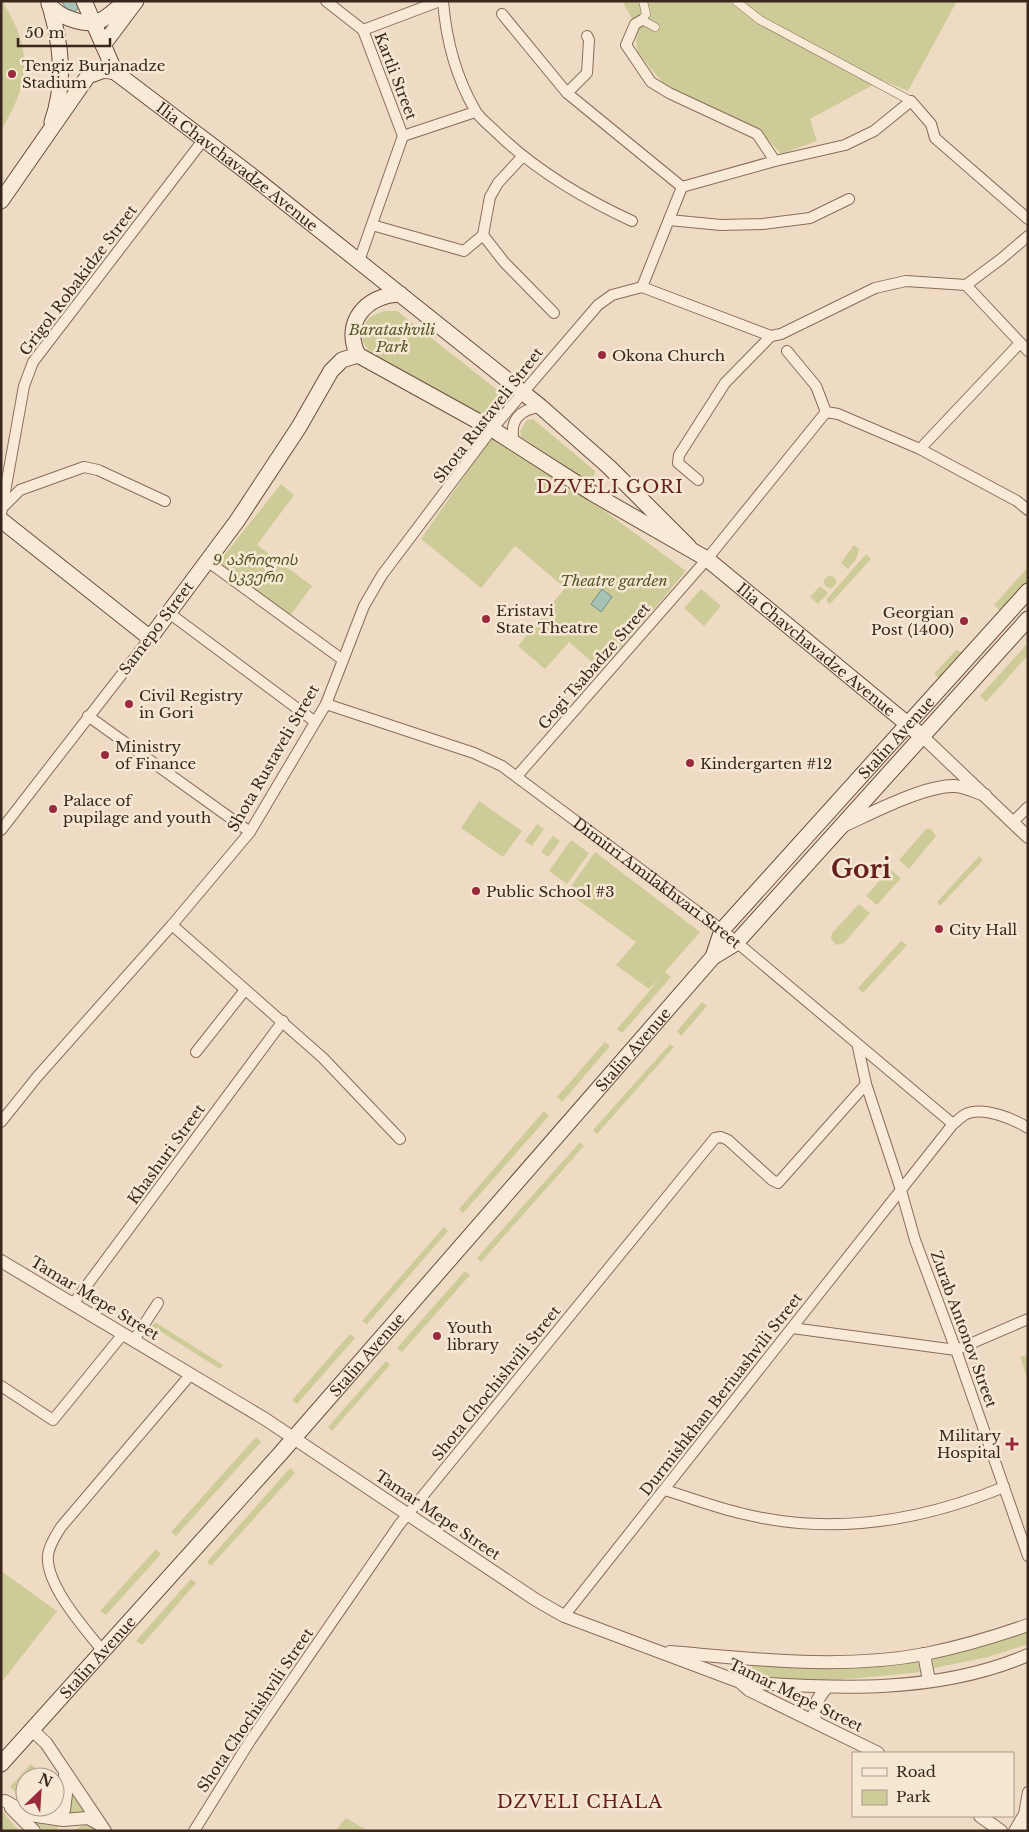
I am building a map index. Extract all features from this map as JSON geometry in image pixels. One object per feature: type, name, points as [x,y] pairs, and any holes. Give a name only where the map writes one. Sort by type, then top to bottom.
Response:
[{"type":"main road","name":"Ilia Chavchavadze Avenue","points":[[71,20],[80,13],[83,1]]},
{"type":"main road","name":"Ilia Chavchavadze Avenue","points":[[83,1],[115,72],[204,139],[359,261],[540,407],[609,467],[690,548]]},
{"type":"main road","points":[[48,3],[58,15],[86,25],[95,24],[126,1]]},
{"type":"main road","points":[[103,45],[136,1]]},
{"type":"main road","points":[[46,137],[54,116],[60,74],[59,37],[48,3]]},
{"type":"main road","points":[[1,201],[88,76],[104,70],[115,72]]},
{"type":"main road","points":[[358,355],[352,338],[361,312],[370,302],[380,296],[400,294]]},
{"type":"main road","name":"Ilia Chavchavadze Avenue","points":[[358,355],[492,429],[592,492],[707,559],[922,736]]},
{"type":"main road","name":"Samepo Street","points":[[150,638],[236,521],[300,426],[331,371],[342,360],[358,355]]},
{"type":"main road","points":[[2,514],[150,638]]},
{"type":"main road","name":"Stalin Avenue","points":[[713,957],[722,930],[1028,591]]},
{"type":"main road","name":"Stalin Avenue","points":[[1,1764],[292,1438],[713,957],[736,943],[1028,618]]},
{"type":"street","name":"Kartli Street","points":[[326,1],[363,30],[403,136],[359,261]]},
{"type":"street","points":[[363,30],[442,1],[446,28],[456,67],[475,112],[522,157],[589,201],[632,222]]},
{"type":"street","points":[[643,1],[646,14],[642,20],[634,24],[626,45],[651,82],[669,93],[757,134],[775,161]]},
{"type":"street","points":[[736,1],[760,20],[911,101],[930,124],[935,138],[1028,219]]},
{"type":"street","points":[[502,14],[567,93],[682,187]]},
{"type":"street","points":[[642,20],[655,27]]},
{"type":"street","points":[[567,93],[586,73],[589,40],[587,36]]},
{"type":"street","points":[[682,187],[775,161],[845,145],[874,131],[911,101]]},
{"type":"street","points":[[403,136],[475,112]]},
{"type":"street","name":"Grigol Robakidze Street","points":[[2,514],[24,386],[33,362],[204,139]]},
{"type":"street","points":[[372,225],[464,251],[483,235],[490,197],[498,183],[522,157]]},
{"type":"street","points":[[682,187],[642,287],[771,336],[781,334],[875,288],[906,281],[966,285],[1002,260],[1028,236]]},
{"type":"street","points":[[669,220],[721,225],[763,224],[810,218],[849,199]]},
{"type":"street","points":[[483,235],[504,262],[554,313]]},
{"type":"street","points":[[920,449],[1024,347],[966,285]]},
{"type":"street","name":"Shota Rustaveli Street","points":[[1,1122],[37,1077],[172,925],[250,832],[314,721],[326,704],[364,606],[382,575],[492,429],[598,305],[612,296],[642,287]]},
{"type":"street","points":[[698,480],[678,463],[679,455],[725,383],[771,336]]},
{"type":"street","points":[[787,351],[816,386],[826,412],[838,414],[920,449],[1017,501],[1028,510]]},
{"type":"street","points":[[514,442],[512,432],[514,421],[520,413],[530,408],[540,407]]},
{"type":"street","name":"Gogi Tsabadze Street","points":[[517,776],[707,559],[826,412]]},
{"type":"street","points":[[2,514],[20,490],[84,467],[98,470],[165,502]]},
{"type":"street","points":[[207,561],[344,658]]},
{"type":"street","points":[[169,613],[314,721]]},
{"type":"street","name":"Samepo Street","points":[[3,824],[150,638]]},
{"type":"street","name":"Dimitri Amilakhvari Street","points":[[326,704],[474,753],[502,766],[517,776],[722,930],[858,1047],[954,1124]]},
{"type":"street","points":[[88,716],[250,832]]},
{"type":"street","name":"Ilia Chavchavadze Avenue","points":[[922,736],[1028,837]]},
{"type":"street","points":[[843,826],[877,810],[935,789],[954,785],[985,796]]},
{"type":"street","points":[[1013,822],[1028,807]]},
{"type":"street","points":[[172,925],[323,1058],[400,1139]]},
{"type":"street","points":[[196,1052],[245,990]]},
{"type":"street","name":"Khashuri Street","points":[[74,1304],[283,1021]]},
{"type":"street","name":"Zurab Antonov Street","points":[[858,1047],[866,1084],[902,1190],[916,1240],[1028,1556]]},
{"type":"street","name":"Shota Chochishvili Street","points":[[194,1831],[250,1742],[399,1525],[715,1138],[720,1137],[728,1140],[772,1180],[778,1183],[866,1084]]},
{"type":"street","points":[[902,1190],[954,1124],[966,1114],[990,1113],[1016,1120],[1028,1128]]},
{"type":"street","points":[[1016,1120],[1028,1115]]},
{"type":"street","name":"Durmishkhan Beriuashvili Street","points":[[564,1616],[902,1190]]},
{"type":"street","name":"Tamar Mepe Street","points":[[1,1261],[265,1419],[536,1600],[564,1616],[740,1682],[749,1690],[876,1752]]},
{"type":"street","points":[[1,1386],[53,1420],[158,1303]]},
{"type":"street","points":[[792,1328],[956,1350],[1028,1319]]},
{"type":"street","points":[[102,1650],[52,1582],[48,1552],[61,1527],[191,1374]]},
{"type":"street","points":[[664,1490],[746,1515],[789,1522],[833,1525],[877,1523],[920,1516],[963,1504],[1004,1487]]},
{"type":"street","points":[[653,1650],[747,1658],[818,1661],[878,1659],[924,1654],[986,1639],[1028,1626]]},
{"type":"street","points":[[924,1654],[928,1681]]},
{"type":"street","points":[[747,1658],[741,1663],[738,1674],[740,1682],[826,1688],[928,1681],[1004,1666],[1028,1655]]},
{"type":"street","points":[[815,1721],[814,1711],[817,1699],[826,1688]]},
{"type":"street","points":[[31,1729],[46,1743],[63,1767]]},
{"type":"street","points":[[65,1770],[66,1822]]},
{"type":"street","points":[[65,1770],[103,1828]]},
{"type":"street","points":[[1014,1831],[1024,1814],[1028,1792]]},
{"type":"street","points":[[3,1799],[30,1815],[40,1817],[55,1816],[66,1822],[88,1818],[103,1828]]},
{"type":"street","points":[[3,1799],[23,1822],[34,1831]]},
{"type":"street","points":[[981,1817],[1001,1831]]},
{"type":"street","points":[[1019,1831],[1028,1824]]},
{"type":"green space","name":"Tengiz Burjanadze Stadium","points":[[2,1],[19,35],[23,50],[24,66],[23,81],[18,96],[1,130]]},
{"type":"green space","points":[[622,1],[957,1],[908,91],[882,80],[810,119],[817,141],[781,154],[760,131],[664,84],[638,53],[633,20]]},
{"type":"green space","name":"Baratashvili Park","points":[[385,311],[397,311],[500,392],[483,418],[371,354],[362,341],[365,324],[374,315]]},
{"type":"green space","points":[[533,419],[595,471],[593,479],[588,481],[521,437],[520,431],[527,420]]},
{"type":"green space","name":"Theatre garden","points":[[493,435],[602,509],[686,571],[610,661],[600,653],[592,662],[569,642],[545,669],[518,646],[565,588],[515,546],[481,588],[421,539]]},
{"type":"green space","name":"9 აპრილის სკვერი","points":[[281,484],[294,495],[257,545],[312,586],[290,616],[218,563]]},
{"type":"green space","points":[[854,545],[859,549],[856,559],[848,569],[841,563]]},
{"type":"green space","points":[[866,554],[871,559],[830,604],[826,600]]},
{"type":"green space","points":[[1028,567],[1028,581],[1001,611],[994,605]]},
{"type":"green space","points":[[828,576],[832,576],[836,582],[832,588],[828,588],[824,584],[824,580]]},
{"type":"green space","points":[[820,586],[828,593],[818,604],[810,597]]},
{"type":"green space","points":[[701,589],[721,606],[704,626],[684,608]]},
{"type":"green space","points":[[1028,643],[1028,655],[986,702],[980,696]]},
{"type":"green space","points":[[956,650],[965,653],[941,680],[934,674]]},
{"type":"green space","points":[[479,801],[522,831],[503,857],[461,828]]},
{"type":"green space","points":[[537,824],[544,829],[532,846],[525,841]]},
{"type":"green space","points":[[926,829],[931,829],[936,836],[909,869],[899,860]]},
{"type":"green space","points":[[553,836],[560,841],[548,857],[541,852]]},
{"type":"green space","points":[[571,840],[589,853],[567,884],[549,871]]},
{"type":"green space","points":[[595,852],[700,932],[665,972],[671,977],[622,1033],[617,1029],[662,976],[649,989],[616,965],[636,942],[567,892]]},
{"type":"green space","points":[[979,856],[983,860],[940,906],[937,902]]},
{"type":"green space","points":[[890,869],[901,878],[877,905],[866,896]]},
{"type":"green space","points":[[859,904],[870,913],[844,943],[836,945],[831,938],[832,933]]},
{"type":"green space","points":[[901,941],[907,945],[863,993],[858,988]]},
{"type":"green space","points":[[702,1002],[707,1006],[681,1036],[677,1031]]},
{"type":"green space","points":[[605,1042],[610,1046],[562,1102],[557,1097]]},
{"type":"green space","points":[[670,1044],[674,1047],[597,1134],[593,1130]]},
{"type":"green space","points":[[544,1111],[549,1116],[463,1213],[459,1209]]},
{"type":"green space","points":[[580,1142],[584,1146],[481,1262],[477,1258]]},
{"type":"green space","points":[[444,1227],[448,1231],[367,1324],[362,1321]]},
{"type":"green space","points":[[465,1271],[470,1275],[402,1352],[397,1348]]},
{"type":"green space","points":[[155,1322],[223,1365],[220,1369],[152,1326]]},
{"type":"green space","points":[[350,1334],[355,1338],[297,1404],[292,1400]]},
{"type":"green space","points":[[1028,1356],[1028,1380],[1020,1357]]},
{"type":"green space","points":[[386,1361],[390,1365],[332,1431],[328,1427]]},
{"type":"green space","points":[[256,1437],[261,1442],[176,1536],[171,1532]]},
{"type":"green space","points":[[290,1468],[295,1473],[211,1566],[207,1562]]},
{"type":"green space","points":[[156,1549],[161,1554],[106,1615],[100,1611]]},
{"type":"green space","points":[[1,1571],[57,1611],[1,1683]]},
{"type":"green space","points":[[191,1579],[196,1583],[142,1645],[136,1641]]},
{"type":"green space","points":[[1028,1629],[1028,1644],[988,1657],[934,1668],[932,1653]]},
{"type":"green space","points":[[917,1658],[920,1672],[859,1678],[781,1680],[763,1677],[752,1671],[752,1666],[756,1662]]},
{"type":"green space","points":[[15,1782],[15,1791],[10,1787]]},
{"type":"green space","points":[[71,1791],[85,1814],[70,1818]]},
{"type":"green space","points":[[1,1810],[19,1831],[1,1831]]},
{"type":"green space","points":[[27,1818],[45,1825],[59,1826],[56,1831],[45,1831]]},
{"type":"green space","points":[[346,1818],[368,1831],[336,1830]]},
{"type":"green space","points":[[85,1824],[90,1824],[98,1831],[72,1831]]},
{"type":"shaded area","points":[[61,1],[78,1],[80,7],[73,13],[68,11]]},
{"type":"shaded area","points":[[602,589],[612,597],[601,612],[591,604]]},
{"type":"place","name":"Tengiz Burjanadze Stadium","points":[[12,74]]},
{"type":"place","name":"Okona Church","points":[[602,355]]},
{"type":"place","name":"Eristavi State Theatre","points":[[486,619]]},
{"type":"place","name":"Georgian Post (1400)","points":[[964,621]]},
{"type":"place","name":"Civil Registry in Gori","points":[[129,704]]},
{"type":"place","name":"Ministry of Finance","points":[[105,755]]},
{"type":"place","name":"Kindergarten #12","points":[[690,763]]},
{"type":"place","name":"Palace of pupilage and youth","points":[[53,809]]},
{"type":"place","name":"Public School #3","points":[[476,891]]},
{"type":"place","name":"City Hall","points":[[939,929]]},
{"type":"place","name":"Youth library","points":[[437,1336]]},
{"type":"place","name":"Military Hospital","points":[[1012,1444]]},
{"type":"district","name":"DZVELI GORI","points":[[610,487]]},
{"type":"district","name":"Gori","points":[[861,869]]},
{"type":"district","name":"DZVELI CHALA","points":[[580,1802]]}]
